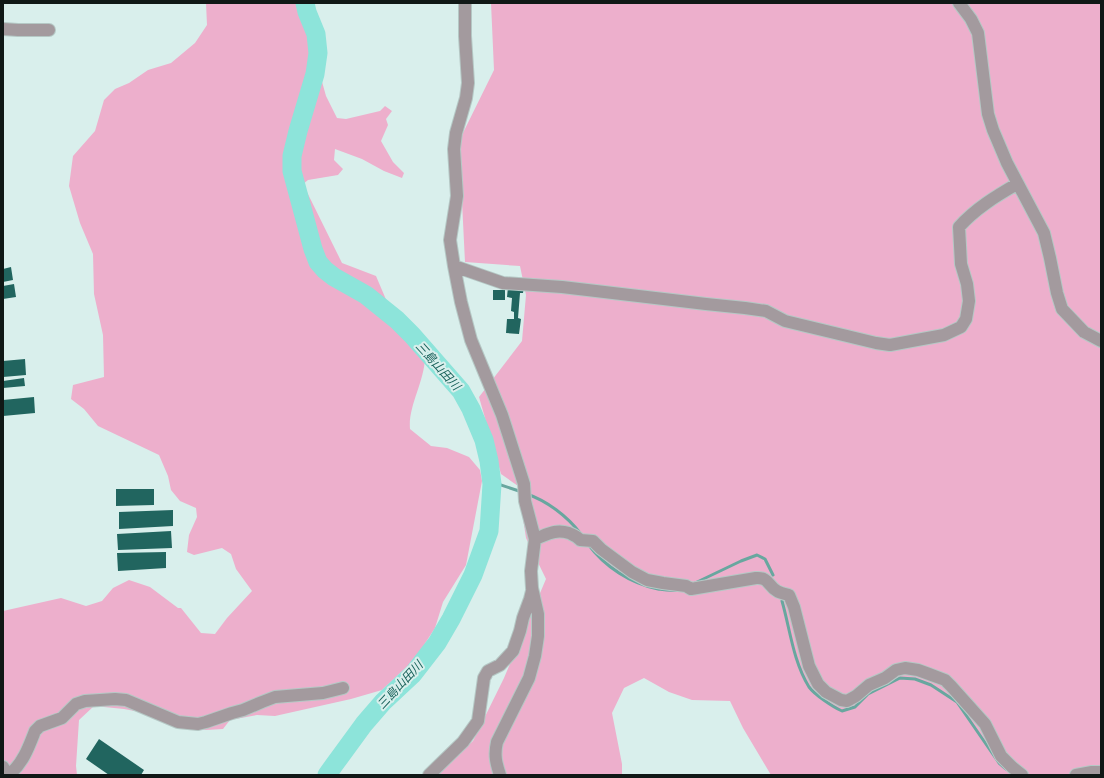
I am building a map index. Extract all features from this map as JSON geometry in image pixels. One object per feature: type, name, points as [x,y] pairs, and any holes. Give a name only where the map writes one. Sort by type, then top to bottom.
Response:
[{"type":"street","points":[[465,3],[465,36],[468,83],[454,149],[457,196],[450,240],[461,302],[471,340],[502,414],[524,484],[525,501],[535,539],[531,571],[532,588],[538,614],[538,636],[535,656],[528,678],[497,742],[495,751],[496,762],[500,775]]},
{"type":"street","points":[[959,3],[971,19],[978,33],[988,114],[996,137],[1017,184],[1028,201],[1044,233],[1062,309],[1084,332],[1101,340]]},
{"type":"street","points":[[3,29],[49,30]]},
{"type":"street","points":[[454,266],[503,283],[562,287],[766,311],[785,321],[890,345],[944,335],[961,327],[966,319],[970,301],[961,264],[959,227],[966,219],[987,202],[1017,184]]},
{"type":"street","points":[[535,539],[558,531],[578,537],[580,540],[593,541],[601,549],[632,572],[647,580],[689,588],[756,578],[766,579],[776,591],[789,596],[794,607],[809,666],[818,684],[826,692],[840,700],[847,701],[856,696],[868,685],[885,678],[896,670],[905,668],[918,670],[945,680],[985,724],[1001,756],[1022,775]]},
{"type":"street","points":[[428,775],[463,742],[478,721],[484,678],[488,672],[500,665],[513,651],[532,588]]},
{"type":"street","points":[[3,767],[6,772],[12,772],[23,759],[38,727],[62,718],[76,704],[85,701],[114,699],[126,700],[178,722],[198,724],[232,712],[244,710],[275,697],[323,693],[343,688]]},
{"type":"street","points":[[1076,775],[1101,772]]},
{"type":"shaded area","points":[[206,3],[305,3],[307,28],[326,96],[337,118],[346,119],[380,111],[385,106],[392,111],[386,119],[388,125],[381,141],[393,162],[404,173],[402,178],[384,171],[362,159],[335,149],[334,160],[343,169],[338,175],[308,180],[303,184],[342,263],[376,276],[399,330],[425,358],[422,376],[411,412],[410,429],[431,446],[447,448],[469,457],[480,470],[482,481],[466,565],[443,602],[435,628],[415,659],[382,690],[351,699],[275,716],[257,715],[230,720],[223,729],[206,730],[140,712],[94,706],[79,720],[76,766],[77,775],[3,775],[3,611],[61,598],[86,606],[102,601],[113,588],[129,580],[150,587],[178,608],[181,608],[201,633],[215,634],[227,618],[252,591],[236,569],[231,554],[222,548],[194,555],[187,552],[189,535],[197,517],[196,508],[180,501],[171,490],[168,476],[159,455],[98,426],[84,409],[71,399],[73,385],[104,377],[103,335],[94,294],[93,254],[80,223],[69,186],[73,156],[95,131],[104,100],[115,89],[129,83],[148,70],[171,63],[195,43],[207,25]]},
{"type":"shaded area","points":[[491,3],[1101,3],[1101,775],[771,775],[743,728],[730,701],[692,700],[669,692],[644,678],[624,688],[612,713],[622,764],[622,775],[434,775],[473,741],[504,678],[546,579],[526,538],[518,486],[501,474],[479,397],[522,341],[526,295],[520,266],[465,262],[459,141],[494,70]]},
{"type":"building","points":[[11,267],[13,280],[3,282],[3,269]]},
{"type":"building","points":[[14,284],[16,297],[3,299],[3,286]]},
{"type":"building","points":[[524,286],[523,293],[520,293],[518,318],[521,319],[519,334],[506,333],[507,319],[514,319],[514,312],[511,311],[512,298],[507,297],[508,287]]},
{"type":"building","points":[[493,290],[505,290],[505,300],[493,300]]},
{"type":"building","points":[[25,359],[26,375],[3,377],[3,361]]},
{"type":"building","points":[[24,378],[25,386],[3,388],[3,381]]},
{"type":"building","points":[[34,397],[35,413],[3,416],[3,400]]},
{"type":"building","points":[[116,489],[154,489],[154,505],[116,506]]},
{"type":"building","points":[[173,510],[173,526],[119,529],[119,512]]},
{"type":"building","points":[[171,531],[172,548],[118,550],[117,534]]},
{"type":"building","points":[[166,552],[166,568],[118,571],[117,553]]},
{"type":"building","points":[[99,739],[144,770],[141,775],[109,775],[86,759]]},
{"type":"waterway","name":"三島山田川","points":[[305,3],[316,34],[318,53],[315,74],[292,156],[292,171],[313,249],[318,262],[334,277],[366,295],[397,320],[461,391],[471,409],[484,440],[492,484],[489,531],[473,575],[451,619],[437,643],[413,674],[383,702],[364,724],[327,775]]},
{"type":"waterway","points":[[492,482],[522,492]]},
{"type":"waterway","points":[[527,494],[556,510],[580,533]]},
{"type":"waterway","points":[[588,544],[610,567],[628,578],[638,583],[658,589],[677,590]]},
{"type":"waterway","points":[[695,583],[757,555],[765,559],[773,575]]},
{"type":"waterway","points":[[782,601],[792,645],[799,667],[809,687],[829,704],[842,711],[855,707],[868,694],[900,678],[915,679],[931,685],[957,702],[999,763],[1006,769]]}]
